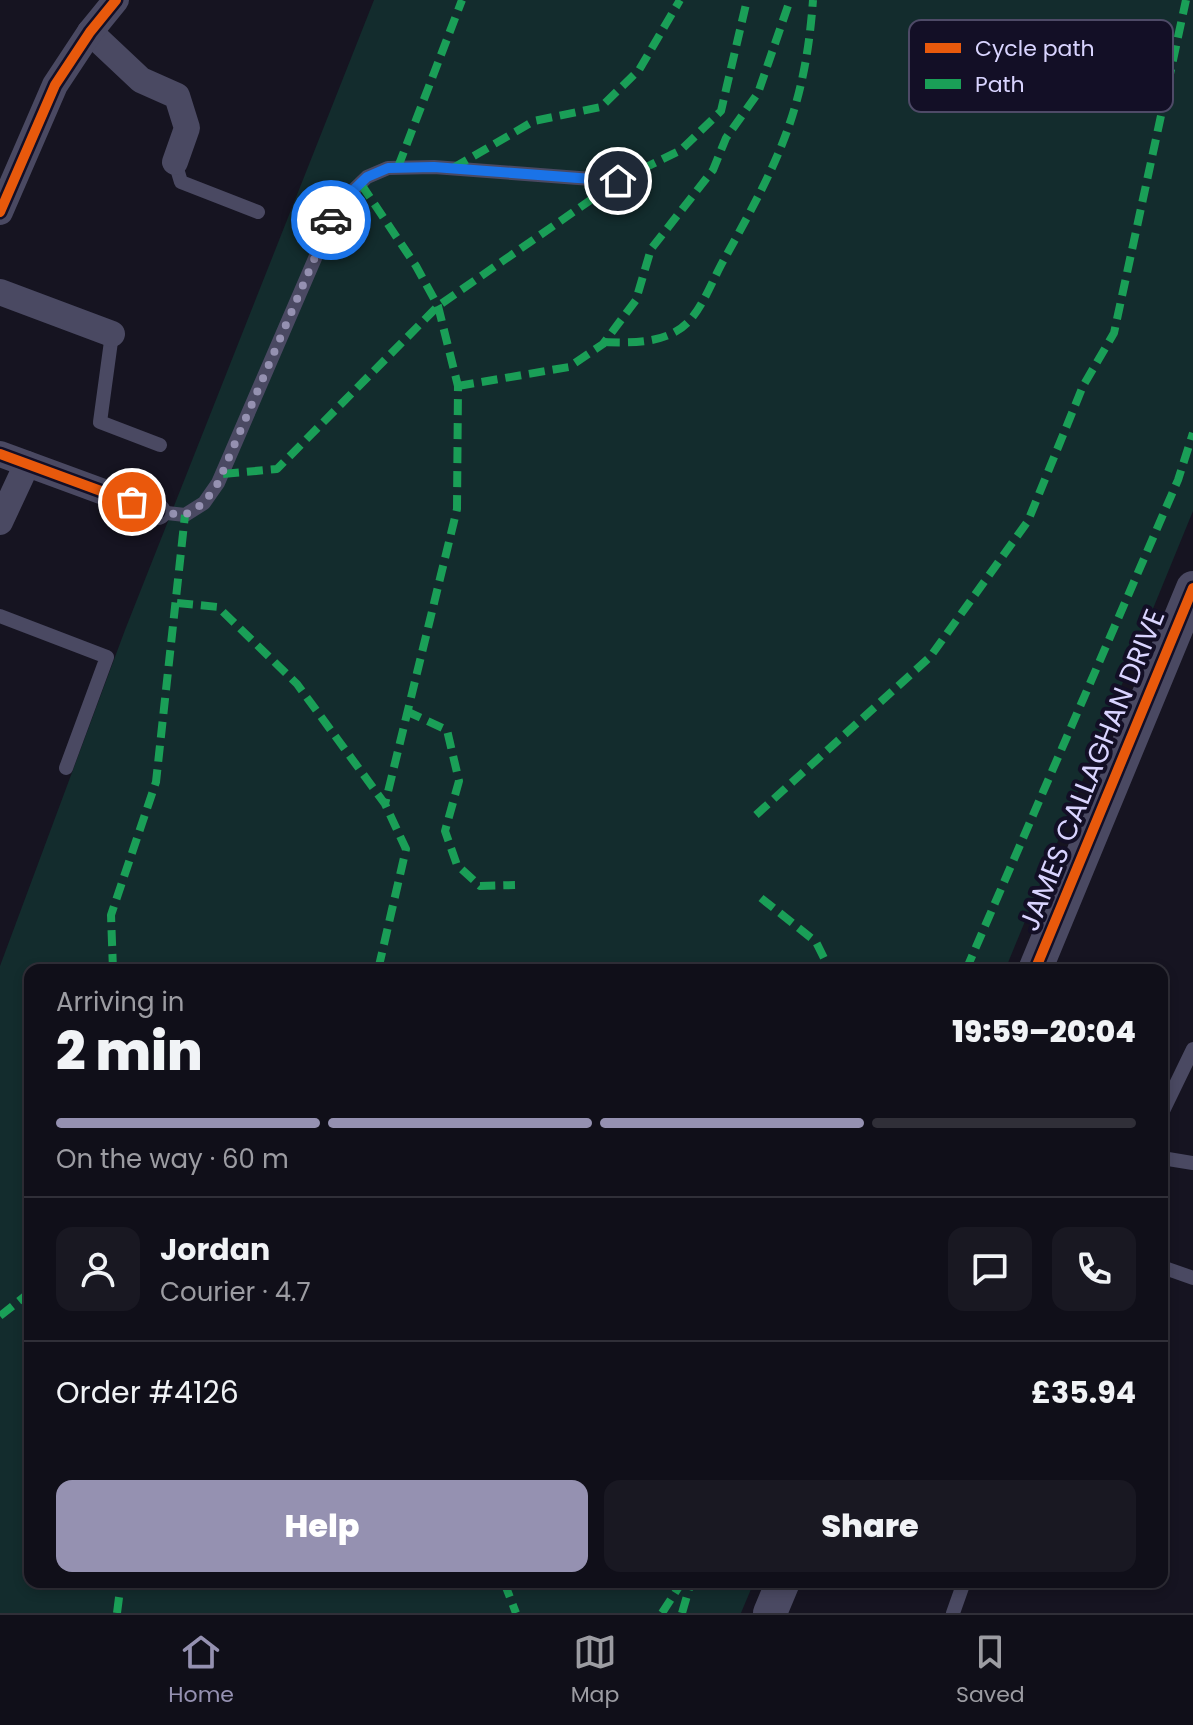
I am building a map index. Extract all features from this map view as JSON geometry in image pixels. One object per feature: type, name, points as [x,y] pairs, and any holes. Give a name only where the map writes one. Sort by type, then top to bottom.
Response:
[{"type":"street","points":[[0,212],[55,85],[90,32],[116,0]]},
{"type":"street","points":[[90,32],[141,80],[177,96],[187,128],[175,162]]},
{"type":"street","points":[[0,292],[112,334]]},
{"type":"street","points":[[0,454],[158,512]]},
{"type":"street","points":[[0,522],[27,464]]},
{"type":"street","name":"JAMES CALLAGHAN DRIVE","points":[[1037,964],[1193,588]]},
{"type":"street","points":[[770,1613],[780,1588]]},
{"type":"lane","points":[[175,162],[181,182],[258,212]]},
{"type":"lane","points":[[158,512],[185,515],[204,503],[218,483],[338,205],[367,177],[388,168],[434,167],[618,181]]},
{"type":"lane","points":[[112,334],[100,422],[160,445]]},
{"type":"lane","points":[[0,616],[107,657],[66,768]]},
{"type":"lane","points":[[1168,1101],[1193,1049]]},
{"type":"lane","points":[[1168,1159],[1193,1163]]},
{"type":"lane","points":[[1168,1269],[1193,1278]]},
{"type":"lane","points":[[953,1613],[962,1588]]},
{"type":"green space","points":[[374,0],[1193,0],[1193,511],[1007,964],[24,964],[24,1588],[751,1588],[741,1613],[0,1613],[0,966],[125,630]]},
{"type":"marked path","points":[[398,167],[462,0]]},
{"type":"marked path","points":[[453,168],[534,121],[601,107],[639,70],[680,0]]},
{"type":"marked path","points":[[223,474],[277,469],[438,306],[618,181],[681,150],[721,111],[747,0]]},
{"type":"marked path","points":[[458,386],[569,367],[603,344],[636,300],[651,249],[713,170],[726,138],[758,93],[790,0]]},
{"type":"marked path","points":[[604,342],[638,342],[672,334],[690,320],[700,306],[760,192],[786,134],[803,73],[813,0]]},
{"type":"marked path","points":[[1173,60],[1186,0]]},
{"type":"marked path","points":[[756,815],[930,657],[1028,521],[1083,386],[1114,333],[1162,112]]},
{"type":"marked path","points":[[361,184],[416,266],[438,306],[458,386],[457,509],[385,804]]},
{"type":"marked path","points":[[969,964],[1178,480],[1193,433]]},
{"type":"marked path","points":[[113,964],[111,915],[156,782],[185,515]]},
{"type":"marked path","points":[[177,603],[218,607],[297,684],[385,804],[406,849],[379,964]]},
{"type":"marked path","points":[[406,711],[447,730],[459,781],[445,831],[457,865],[480,886],[515,885]]},
{"type":"marked path","points":[[761,898],[816,942],[827,964]]},
{"type":"marked path","points":[[0,1316],[24,1297]]},
{"type":"marked path","points":[[117,1613],[120,1588]]},
{"type":"marked path","points":[[506,1588],[516,1613]]},
{"type":"marked path","points":[[662,1613],[678,1588]]},
{"type":"marked path","points":[[682,1613],[689,1588]]},
{"type":"cycle path","points":[[0,212],[55,85],[90,32],[116,0]]},
{"type":"cycle path","points":[[0,454],[158,512]]},
{"type":"cycle path","points":[[1037,964],[1193,588]]},
{"type":"way so far","points":[[132,502],[158,512],[185,515],[204,503],[218,483],[331,220]]},
{"type":"route","points":[[331,220],[338,205],[367,177],[388,168],[434,167],[618,181]]}]
